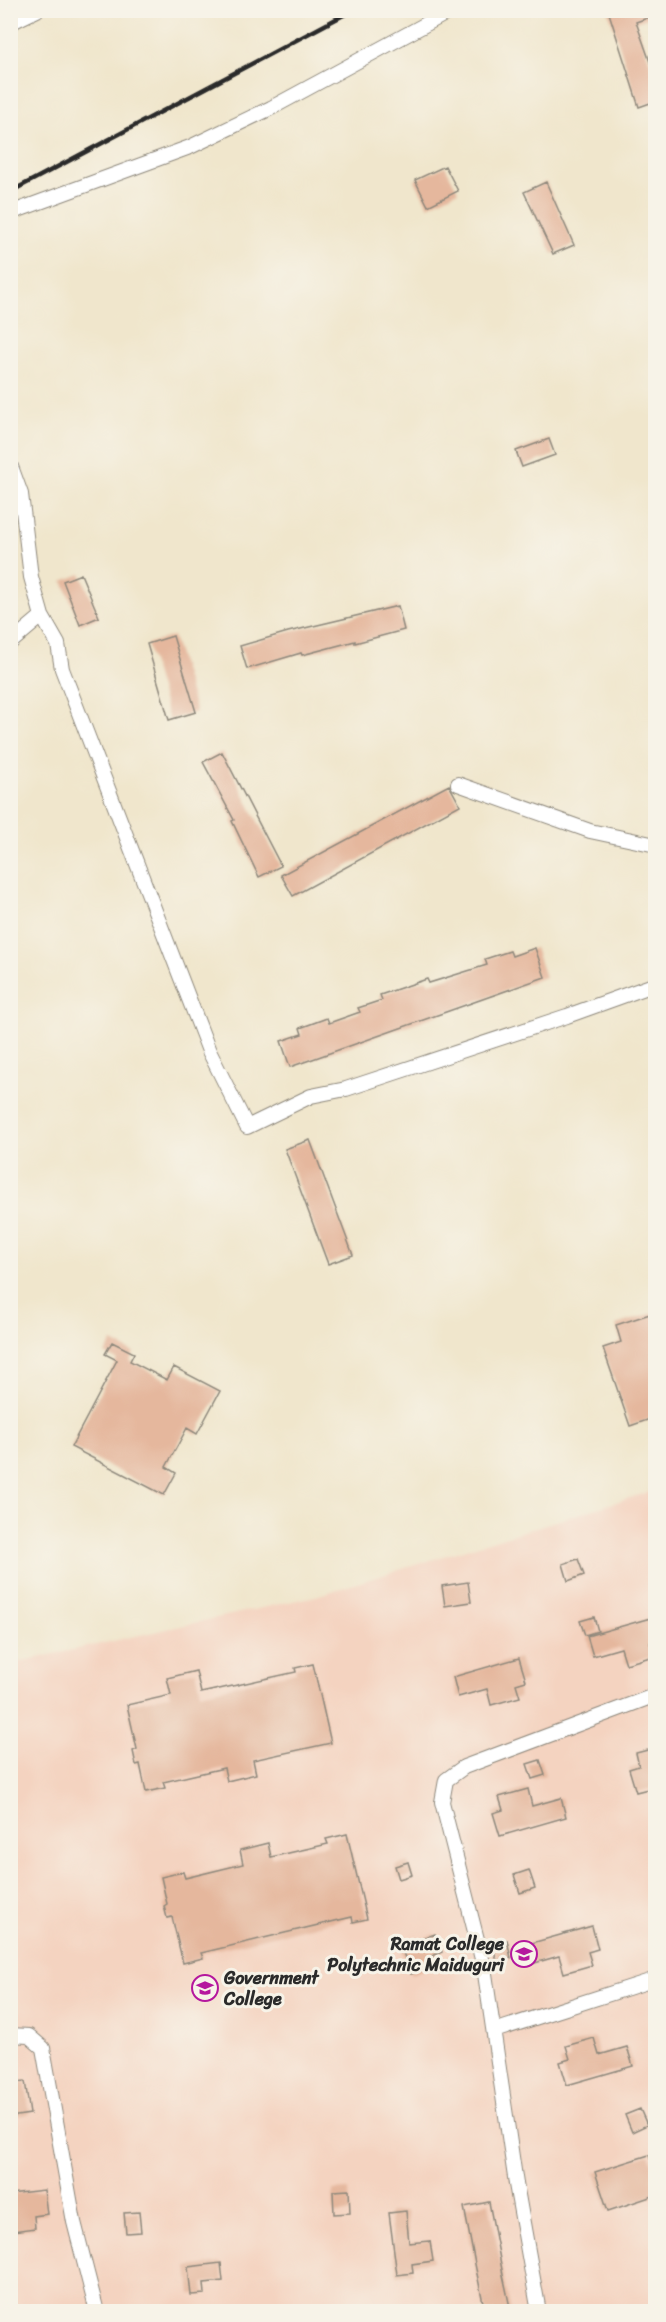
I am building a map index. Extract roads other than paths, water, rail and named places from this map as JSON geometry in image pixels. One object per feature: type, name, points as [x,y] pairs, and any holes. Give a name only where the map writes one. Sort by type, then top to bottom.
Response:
[{"type":"street","points":[[10,23],[37,10]]},
{"type":"street","points":[[10,213],[190,147],[271,108],[452,10]]},
{"type":"street","points":[[10,464],[21,494],[31,577],[42,616],[58,644],[62,669],[209,1051],[247,1127],[311,1096],[346,1089],[656,984]]},
{"type":"street","points":[[10,643],[42,616]]},
{"type":"street","points":[[458,784],[590,831],[656,845]]},
{"type":"street","points":[[539,2312],[520,2205],[484,1967],[442,1802],[447,1780],[464,1767],[656,1695]]},
{"type":"street","points":[[495,2031],[656,1979]]},
{"type":"street","points":[[10,2035],[29,2036],[43,2048],[74,2222],[97,2312]]},
{"type":"railway","points":[[10,192],[353,10]]},
{"type":"place","name":"Ramat College Polytechnic Maiduguri","points":[[524,1954]]},
{"type":"place","name":"Government College","points":[[205,1988]]}]
